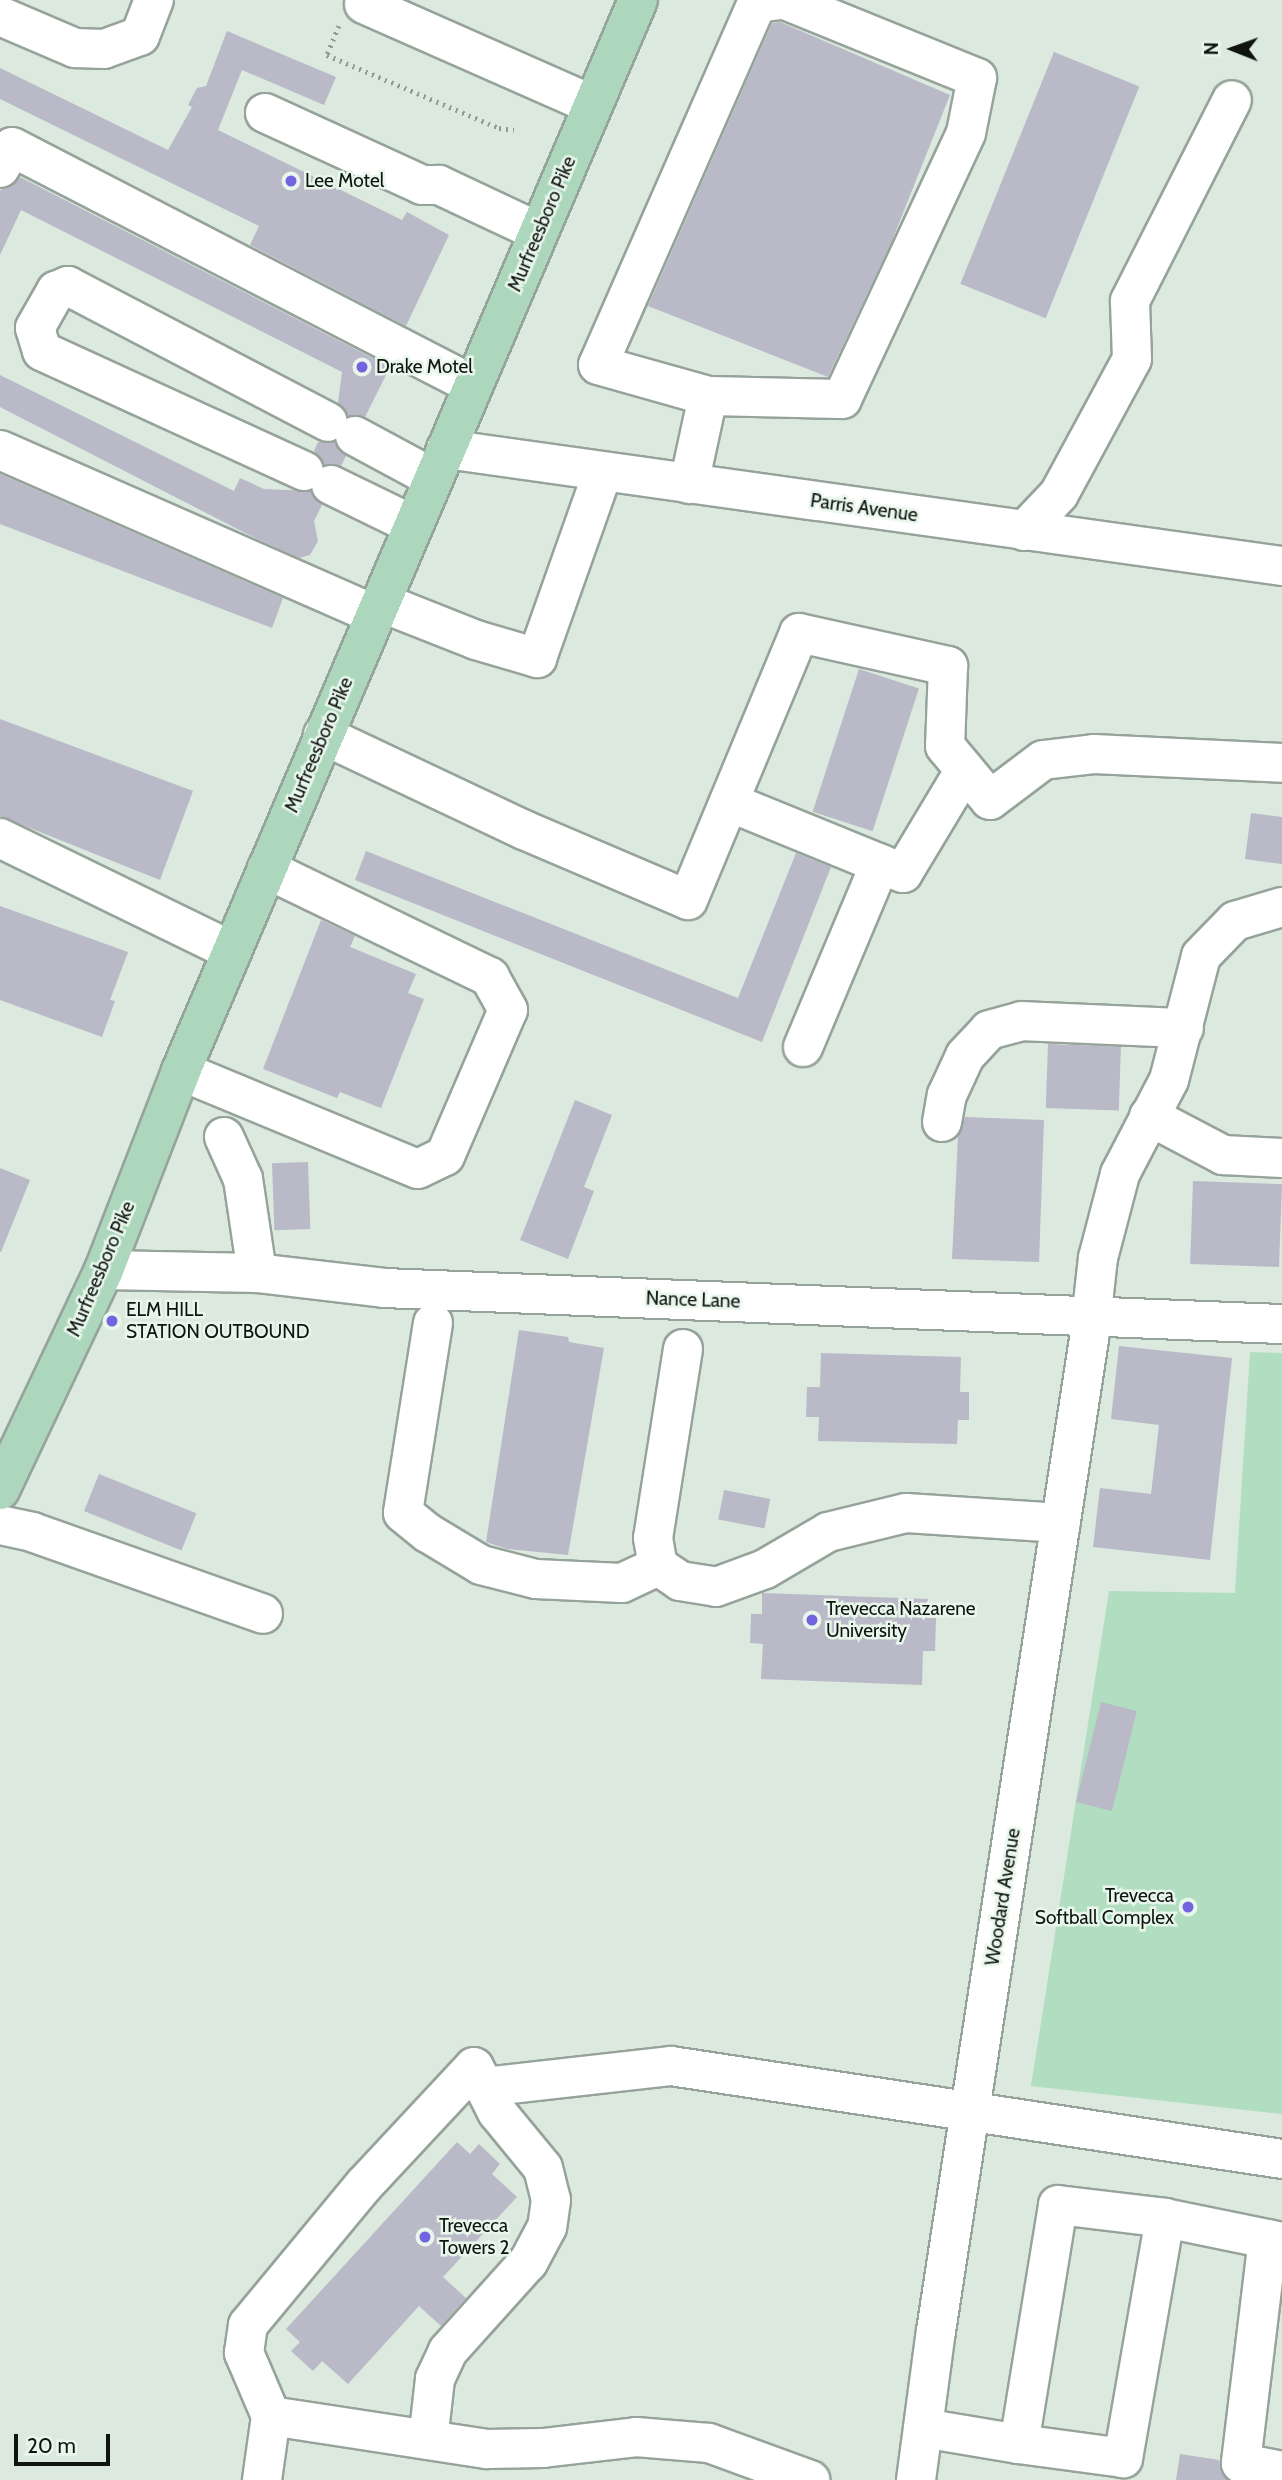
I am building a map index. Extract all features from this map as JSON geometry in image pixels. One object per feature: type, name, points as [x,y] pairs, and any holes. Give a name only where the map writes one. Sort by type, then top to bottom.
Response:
[{"type":"main road","name":"Murfreesboro Pike","points":[[0,1490],[104,1270],[181,1071],[638,0]]},
{"type":"street","points":[[0,16],[75,48],[104,49],[140,36],[154,0]]},
{"type":"street","points":[[783,0],[977,78],[966,134],[842,399],[708,396],[598,365],[757,3],[783,0]]},
{"type":"street","points":[[352,13],[593,105]]},
{"type":"street","points":[[1024,531],[1059,494],[1132,359],[1130,302],[1232,100]]},
{"type":"street","points":[[265,113],[422,185],[439,185],[539,232]]},
{"type":"street","points":[[0,168],[12,146],[473,385]]},
{"type":"street","name":"Parris Avenue","points":[[413,525],[43,351],[35,328],[56,290],[68,286],[333,424],[440,464],[603,472],[1282,566]]},
{"type":"street","points":[[689,484],[708,396]]},
{"type":"street","points":[[308,474],[333,424]]},
{"type":"street","points":[[0,450],[378,609],[537,658],[603,472]]},
{"type":"street","points":[[323,735],[524,830],[688,900],[799,633],[948,666],[945,746],[990,800],[1043,760],[1094,754],[1282,763]]},
{"type":"street","points":[[729,802],[903,873],[965,770]]},
{"type":"street","points":[[0,838],[232,951]]},
{"type":"street","points":[[803,1047],[880,864]]},
{"type":"street","points":[[181,1071],[418,1169],[445,1156],[503,1022],[508,1010],[490,977],[267,869]]},
{"type":"street","name":"Woodard Avenue","points":[[916,2480],[1093,1314],[1098,1258],[1120,1174],[1169,1080],[1200,956],[1235,921],[1282,907]]},
{"type":"street","points":[[942,1122],[947,1095],[965,1056],[989,1030],[1022,1021],[1184,1028]]},
{"type":"street","points":[[1149,1116],[1223,1155],[1282,1158]]},
{"type":"street","points":[[224,1137],[243,1179],[257,1273]]},
{"type":"street","name":"Nance Lane","points":[[104,1270],[257,1273],[397,1289],[1093,1314],[1282,1324]]},
{"type":"street","points":[[433,1323],[403,1513],[428,1533],[481,1565],[536,1579],[622,1583],[658,1566]]},
{"type":"street","points":[[683,1349],[653,1538],[658,1566],[680,1581],[716,1587],[765,1569],[828,1532],[906,1513],[1061,1523]]},
{"type":"street","points":[[0,1525],[32,1532],[263,1614]]},
{"type":"street","points":[[484,2087],[671,2066],[970,2114],[1282,2159]]},
{"type":"street","points":[[262,2480],[271,2416],[244,2353],[248,2325],[364,2185],[474,2067],[497,2112],[543,2168],[551,2200],[547,2227],[528,2262],[448,2351],[435,2379],[428,2440]]},
{"type":"street","points":[[1020,2444],[1058,2205],[1165,2218],[1275,2240],[1265,2471]]},
{"type":"street","points":[[923,2428],[1020,2444],[1121,2469],[1165,2218]]},
{"type":"street","points":[[271,2416],[428,2440],[485,2464],[543,2448],[636,2437],[709,2443],[810,2480]]},
{"type":"path","points":[[352,13],[327,55],[499,128],[514,130]]},
{"type":"green space","points":[[1250,1352],[1282,1353],[1282,2114],[1031,2086],[1109,1591],[1235,1593]]},
{"type":"building","points":[[780,22],[950,95],[891,243],[828,377],[648,306],[772,23]]},
{"type":"building","points":[[227,31],[336,77],[324,105],[242,70],[218,130],[402,220],[407,212],[449,235],[406,326],[250,245],[259,226],[0,99],[0,68],[168,150],[192,107],[188,105],[197,88],[206,86]]},
{"type":"building","points":[[1054,52],[1139,86],[1046,318],[960,284]]},
{"type":"building","points":[[20,177],[390,367],[365,417],[348,416],[338,403],[342,372],[21,210],[0,255],[0,190],[12,186]]},
{"type":"building","points":[[0,375],[234,491],[240,478],[264,489],[311,491],[322,505],[314,521],[318,541],[310,555],[299,558],[0,407]]},
{"type":"building","points":[[318,442],[335,442],[346,456],[341,466],[324,465],[314,451]]},
{"type":"building","points":[[0,474],[283,598],[272,628],[0,524]]},
{"type":"building","points":[[859,669],[919,688],[873,831],[813,812]]},
{"type":"building","points":[[0,719],[193,791],[160,880],[0,816]]},
{"type":"building","points":[[1251,813],[1282,817],[1282,864],[1245,859]]},
{"type":"building","points":[[366,851],[738,998],[796,853],[831,867],[762,1042],[355,880]]},
{"type":"building","points":[[0,906],[128,952],[110,1000],[115,1001],[102,1037],[0,1000]]},
{"type":"building","points":[[321,920],[355,936],[350,947],[416,974],[408,993],[424,999],[381,1108],[340,1092],[337,1098],[263,1069]]},
{"type":"building","points":[[1048,1044],[1121,1047],[1119,1111],[1046,1108]]},
{"type":"building","points":[[575,1100],[612,1115],[584,1187],[594,1191],[568,1259],[520,1240]]},
{"type":"building","points":[[965,1117],[1044,1120],[1039,1262],[952,1259],[958,1137]]},
{"type":"building","points":[[308,1162],[310,1229],[274,1230],[272,1163]]},
{"type":"building","points":[[0,1168],[30,1180],[1,1252],[0,1252]]},
{"type":"building","points":[[1193,1181],[1282,1184],[1279,1267],[1190,1264]]},
{"type":"building","points":[[519,1330],[568,1337],[569,1342],[604,1348],[568,1555],[507,1549],[486,1542]]},
{"type":"building","points":[[1119,1346],[1232,1358],[1210,1560],[1093,1547],[1100,1488],[1151,1494],[1159,1425],[1111,1419]]},
{"type":"building","points":[[821,1353],[961,1357],[960,1392],[969,1392],[969,1420],[958,1420],[957,1444],[818,1441],[819,1417],[806,1417],[807,1387],[820,1387]]},
{"type":"building","points":[[99,1474],[196,1513],[181,1550],[84,1511]]},
{"type":"building","points":[[724,1490],[770,1499],[764,1528],[718,1519]]},
{"type":"building","points":[[762,1593],[928,1599],[927,1618],[936,1618],[935,1651],[923,1651],[922,1685],[761,1679],[763,1644],[750,1643],[751,1614],[762,1614]]},
{"type":"building","points":[[1101,1702],[1137,1711],[1112,1811],[1076,1802]]},
{"type":"building","name":"Trevecca Towers 2","points":[[457,2142],[470,2154],[479,2144],[500,2164],[492,2174],[517,2197],[443,2277],[466,2298],[441,2326],[419,2306],[348,2384],[322,2361],[313,2371],[291,2351],[300,2342],[286,2329]]},
{"type":"building","points":[[1180,2454],[1219,2460],[1221,2472],[1227,2480],[1176,2480]]},
{"type":"place","name":"Lee Motel","points":[[291,181]]},
{"type":"place","name":"Drake Motel","points":[[362,367]]},
{"type":"place","name":"ELM HILL STATION OUTBOUND","points":[[112,1321]]},
{"type":"place","name":"Trevecca Nazarene University","points":[[812,1620]]},
{"type":"place","name":"Trevecca Softball Complex","points":[[1188,1907]]},
{"type":"place","name":"Trevecca Towers 2","points":[[425,2237]]}]
